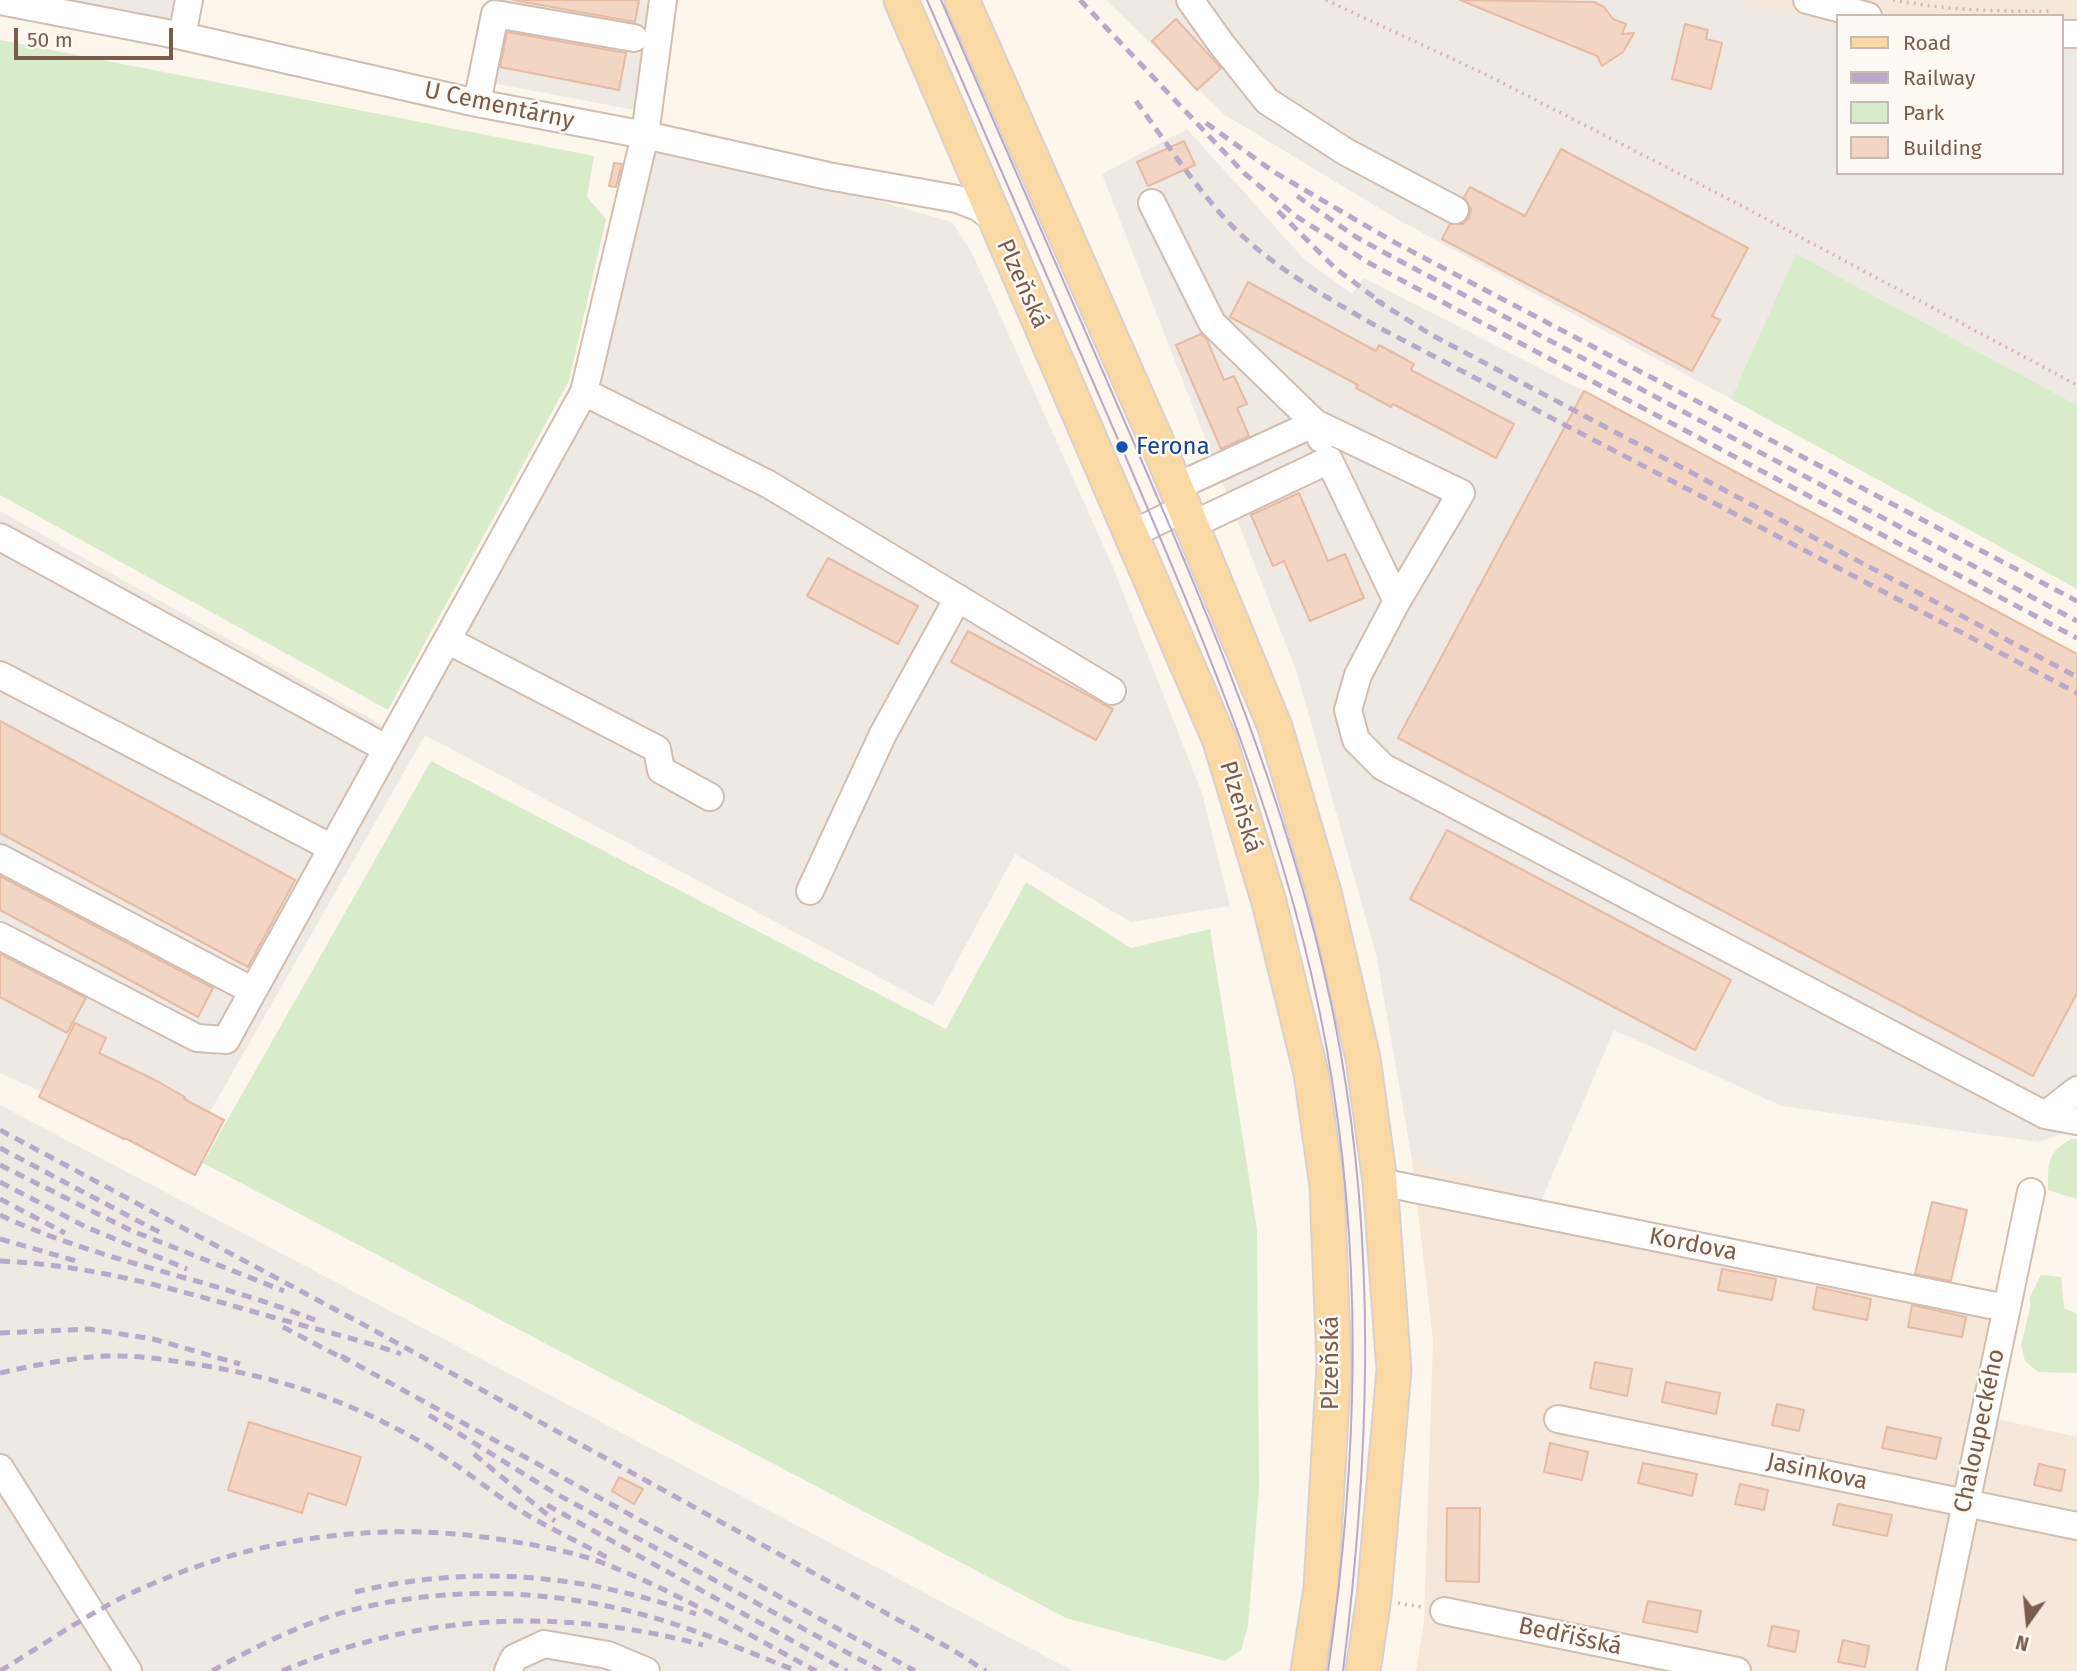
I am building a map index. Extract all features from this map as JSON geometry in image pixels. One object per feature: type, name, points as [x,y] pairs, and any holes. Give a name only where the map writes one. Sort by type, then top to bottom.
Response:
[{"type":"main road","name":"Plzeňská","points":[[901,0],[1220,741],[1269,902],[1311,1073],[1327,1186],[1334,1366],[1321,1588],[1308,1671]]},
{"type":"main road","points":[[962,0],[1071,243],[1275,727],[1324,892],[1363,1058],[1380,1182],[1394,1370],[1374,1597],[1363,1671]]},
{"type":"street","points":[[182,36],[189,0]]},
{"type":"street","points":[[0,936],[197,1038],[226,1040],[587,382],[645,135],[663,0]]},
{"type":"street","points":[[1190,0],[1267,101],[1346,152],[1455,210]]},
{"type":"street","points":[[1807,0],[1864,10]]},
{"type":"street","name":"U Cementárny","points":[[18,2],[477,103],[645,135],[828,176],[957,199],[978,207],[994,219]]},
{"type":"street","points":[[477,103],[495,14],[634,38]]},
{"type":"street","points":[[1152,203],[1212,323],[1315,423],[1461,493],[1357,675],[1348,710],[1356,740],[1383,767],[2045,1115],[2077,1121]]},
{"type":"street","points":[[587,382],[768,484],[1112,691]]},
{"type":"street","points":[[1132,534],[1184,506],[1315,423]]},
{"type":"street","points":[[1315,423],[1329,460],[1397,601]]},
{"type":"street","points":[[1184,506],[1329,460]]},
{"type":"street","points":[[0,537],[387,749]]},
{"type":"street","points":[[810,891],[883,734],[958,598]]},
{"type":"street","points":[[447,640],[657,749],[661,771],[710,797]]},
{"type":"street","points":[[0,675],[332,848]]},
{"type":"street","points":[[0,858],[253,991]]},
{"type":"street","points":[[2045,1115],[2077,1090]]},
{"type":"street","name":"Kordova","points":[[1380,1182],[2006,1308]]},
{"type":"street","name":"Chaloupeckého","points":[[1931,1671],[2031,1192]]},
{"type":"street","name":"Jasinkova","points":[[1558,1419],[2077,1527]]},
{"type":"street","points":[[0,1468],[128,1671]]},
{"type":"street","name":"Bedřišská","points":[[1444,1611],[1737,1671]]},
{"type":"street","points":[[508,1671],[514,1658],[544,1644],[608,1655],[646,1671]]},
{"type":"path","points":[[1326,0],[1489,76],[1708,188],[2077,385]]},
{"type":"path","points":[[1894,0],[1928,6],[2019,14]]},
{"type":"path","points":[[1389,1601],[1444,1611]]},
{"type":"shaded area","points":[[21,0],[189,0],[182,36]]},
{"type":"shaded area","points":[[489,0],[650,0],[640,111],[492,83],[495,14]]},
{"type":"shaded area","points":[[1106,0],[1738,0],[1836,25],[1836,175],[2063,175],[2063,47],[2077,46],[2077,405],[1797,255],[1731,399],[1404,223],[1225,115]]},
{"type":"shaded area","points":[[1738,0],[2077,0],[2077,46],[2063,47],[2063,14],[1836,14],[1836,25]]},
{"type":"shaded area","name":"Ferona","points":[[1187,129],[1305,260],[1352,294],[1364,278],[1584,391],[2077,654],[2077,1129],[2039,1142],[1782,1106],[1614,1030],[1541,1201],[1412,1160],[1377,958],[1297,673],[1102,174]]},
{"type":"shaded area","points":[[645,135],[952,222],[972,253],[1113,567],[1202,793],[1230,906],[1131,922],[1015,854],[933,1006],[425,735],[185,1156],[0,1073],[0,511],[396,733],[574,411]]},
{"type":"shaded area","points":[[0,1105],[1073,1671],[0,1671]]},
{"type":"shaded area","points":[[1412,1160],[1541,1201],[1889,1270],[2018,1302],[1993,1418],[2077,1437],[2077,1671],[1416,1671],[1424,1621],[1433,1341]]},
{"type":"green space","points":[[0,40],[594,156],[587,197],[606,219],[569,381],[388,710],[0,495]]},
{"type":"green space","points":[[1796,254],[2077,405],[2077,589],[1731,399]]},
{"type":"green space","points":[[431,761],[946,1029],[1026,882],[1131,948],[1210,929],[1257,1229],[1259,1489],[1248,1626],[1241,1650],[1225,1661],[1066,1618],[203,1163]]},
{"type":"green space","points":[[2071,1139],[2077,1139],[2077,1199],[2048,1190],[2050,1160],[2057,1149]]},
{"type":"green space","points":[[2041,1275],[2061,1277],[2064,1308],[2077,1314],[2077,1373],[2038,1372],[2025,1361],[2021,1345],[2030,1297]]},
{"type":"building","points":[[513,0],[639,0],[635,22]]},
{"type":"building","points":[[1460,0],[1594,2],[1604,7],[1613,19],[1626,24],[1622,34],[1634,33],[1623,52],[1602,66],[1597,56]]},
{"type":"building","points":[[1176,19],[1221,68],[1197,90],[1152,41]]},
{"type":"building","points":[[1685,24],[1708,30],[1706,39],[1722,43],[1711,89],[1672,79]]},
{"type":"building","points":[[507,32],[626,53],[619,90],[500,67]]},
{"type":"building","points":[[1184,141],[1195,165],[1148,186],[1137,162]]},
{"type":"building","points":[[1561,149],[1748,248],[1712,316],[1720,320],[1692,371],[1442,239],[1450,224],[1463,224],[1469,218],[1471,209],[1464,197],[1470,187],[1525,216]]},
{"type":"building","points":[[614,163],[622,164],[616,187],[609,186]]},
{"type":"building","points":[[1248,282],[1376,351],[1379,345],[1414,364],[1411,370],[1514,424],[1496,458],[1393,404],[1391,407],[1356,388],[1358,385],[1230,317]]},
{"type":"building","points":[[1201,334],[1207,340],[1224,380],[1234,376],[1247,404],[1237,408],[1249,436],[1221,449],[1176,345]]},
{"type":"building","points":[[1584,391],[2077,654],[2077,993],[2033,1076],[1398,738]]},
{"type":"building","points":[[1299,493],[1328,561],[1345,554],[1364,598],[1310,621],[1284,561],[1273,566],[1251,515]]},
{"type":"building","points":[[828,558],[918,606],[898,644],[807,596]]},
{"type":"building","points":[[968,631],[1113,709],[1096,740],[951,662]]},
{"type":"building","points":[[0,721],[295,880],[248,967],[0,833]]},
{"type":"building","points":[[1447,830],[1731,980],[1695,1050],[1410,899]]},
{"type":"building","points":[[0,876],[213,988],[198,1017],[0,910]]},
{"type":"building","points":[[0,954],[86,998],[67,1033],[0,997]]},
{"type":"building","points":[[75,1023],[106,1038],[99,1053],[155,1080],[224,1120],[195,1175],[39,1097]]},
{"type":"building","points":[[1932,1202],[1967,1210],[1951,1281],[1915,1274]]},
{"type":"building","points":[[1722,1269],[1776,1279],[1772,1300],[1718,1290]]},
{"type":"building","points":[[1817,1287],[1871,1299],[1867,1320],[1813,1309]]},
{"type":"building","points":[[1912,1305],[1966,1317],[1962,1337],[1908,1327]]},
{"type":"building","points":[[1595,1362],[1632,1369],[1627,1396],[1590,1388]]},
{"type":"building","points":[[1666,1382],[1720,1393],[1716,1414],[1662,1402]]},
{"type":"building","points":[[1777,1404],[1804,1410],[1799,1431],[1772,1425]]},
{"type":"building","points":[[249,1422],[361,1457],[346,1505],[308,1493],[302,1513],[228,1490]]},
{"type":"building","points":[[1887,1427],[1941,1438],[1936,1459],[1882,1448]]},
{"type":"building","points":[[1550,1443],[1588,1452],[1582,1480],[1544,1472]]},
{"type":"building","points":[[1643,1463],[1697,1474],[1692,1496],[1638,1483]]},
{"type":"building","points":[[2039,1464],[2065,1470],[2061,1491],[2034,1485]]},
{"type":"building","points":[[619,1477],[643,1489],[634,1504],[612,1491]]},
{"type":"building","points":[[1740,1484],[1768,1490],[1764,1510],[1735,1504]]},
{"type":"building","points":[[1838,1504],[1892,1515],[1887,1536],[1833,1525]]},
{"type":"building","points":[[1447,1508],[1480,1508],[1479,1582],[1446,1581]]},
{"type":"building","points":[[1648,1601],[1701,1611],[1697,1632],[1643,1622]]},
{"type":"building","points":[[1772,1626],[1799,1631],[1795,1652],[1768,1646]]},
{"type":"building","points":[[1843,1640],[1869,1646],[1865,1667],[1838,1662]]},
{"type":"tram line","points":[[927,0],[1127,460],[1217,676],[1269,823],[1292,897],[1311,973],[1339,1128],[1347,1206],[1353,1360],[1346,1514],[1328,1671]]},
{"type":"tram line","points":[[941,0],[1160,503],[1223,655],[1279,810],[1323,968],[1340,1049],[1352,1127],[1364,1282],[1365,1360],[1359,1516],[1343,1671]]},
{"type":"railway","points":[[1080,0],[1244,173],[1296,216],[1369,263],[2077,638]]},
{"type":"railway","points":[[1136,101],[1187,172],[1237,231],[1274,262],[1314,289],[1376,326],[2077,693]]},
{"type":"railway","points":[[1206,123],[1274,172],[1392,241],[2077,601]]},
{"type":"railway","points":[[1297,196],[1356,237],[1387,254],[2077,621]]},
{"type":"railway","points":[[1278,211],[1335,268],[1383,304]]},
{"type":"railway","points":[[1376,300],[1430,334],[2077,677]]},
{"type":"railway","points":[[0,1130],[368,1327],[951,1649],[986,1671]]},
{"type":"railway","points":[[0,1148],[161,1233]]},
{"type":"railway","points":[[0,1165],[130,1230],[284,1291]]},
{"type":"railway","points":[[0,1182],[86,1227],[187,1269]]},
{"type":"railway","points":[[0,1199],[65,1233]]},
{"type":"railway","points":[[0,1215],[77,1245],[315,1320]]},
{"type":"railway","points":[[0,1239],[80,1262]]},
{"type":"railway","points":[[0,1261],[70,1268],[138,1281],[337,1334],[401,1354]]},
{"type":"railway","points":[[283,1327],[348,1361]]},
{"type":"railway","points":[[0,1333],[89,1329],[153,1339],[240,1364]]},
{"type":"railway","points":[[0,1373],[79,1358],[129,1356],[227,1370],[304,1389],[352,1408],[416,1439],[516,1508],[610,1559]]},
{"type":"railway","points":[[341,1356],[915,1671]]},
{"type":"railway","points":[[429,1415],[553,1492],[881,1671]]},
{"type":"railway","points":[[474,1454],[555,1521]]},
{"type":"railway","points":[[547,1505],[847,1671]]},
{"type":"railway","points":[[0,1671],[74,1624],[113,1603],[195,1567],[283,1543],[373,1532],[465,1535],[510,1541],[592,1559],[631,1574],[684,1600],[816,1671]]},
{"type":"railway","points":[[355,1592],[441,1578],[527,1578],[612,1590],[696,1614]]},
{"type":"railway","points":[[212,1671],[270,1641],[331,1616],[408,1599],[477,1594],[511,1594],[580,1601],[648,1616],[797,1671]]},
{"type":"railway","points":[[282,1671],[385,1637],[438,1627],[490,1622],[543,1621],[596,1625],[703,1645]]},
{"type":"place","name":"Ferona","points":[[1122,447]]}]
